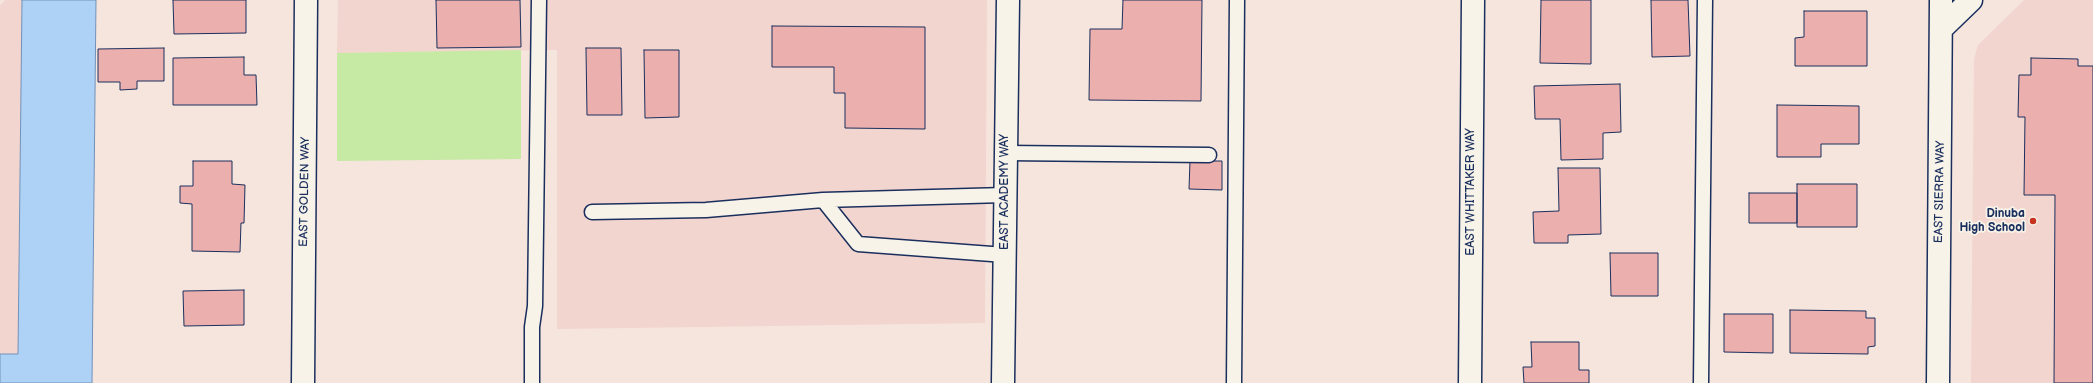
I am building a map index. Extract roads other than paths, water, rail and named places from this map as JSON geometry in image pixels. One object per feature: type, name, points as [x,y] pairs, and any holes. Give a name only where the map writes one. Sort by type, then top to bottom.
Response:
[{"type":"street","name":"EAST GOLDEN WAY","points":[[303,383],[306,0]]},
{"type":"street","name":"EAST ACADEMY WAY","points":[[1003,383],[1008,0]]},
{"type":"street","name":"EAST WHITTAKER WAY","points":[[1470,383],[1473,0]]},
{"type":"street","name":"EAST SIERRA WAY","points":[[1938,383],[1941,0]]},
{"type":"street","points":[[1941,29],[1971,0]]},
{"type":"lane","points":[[532,383],[532,327],[535,306],[539,0]]},
{"type":"lane","points":[[1234,383],[1237,0]]},
{"type":"lane","points":[[1701,383],[1705,0]]},
{"type":"lane","points":[[1005,154],[1209,155]]},
{"type":"lane","points":[[592,212],[706,210],[823,200],[1005,195]]},
{"type":"lane","points":[[823,200],[858,244],[1005,255]]},
{"type":"water","points":[[22,0],[96,0],[92,383],[0,383],[0,354],[18,354]]},
{"type":"place","name":"Dinuba High School","points":[[2033,221]]}]
